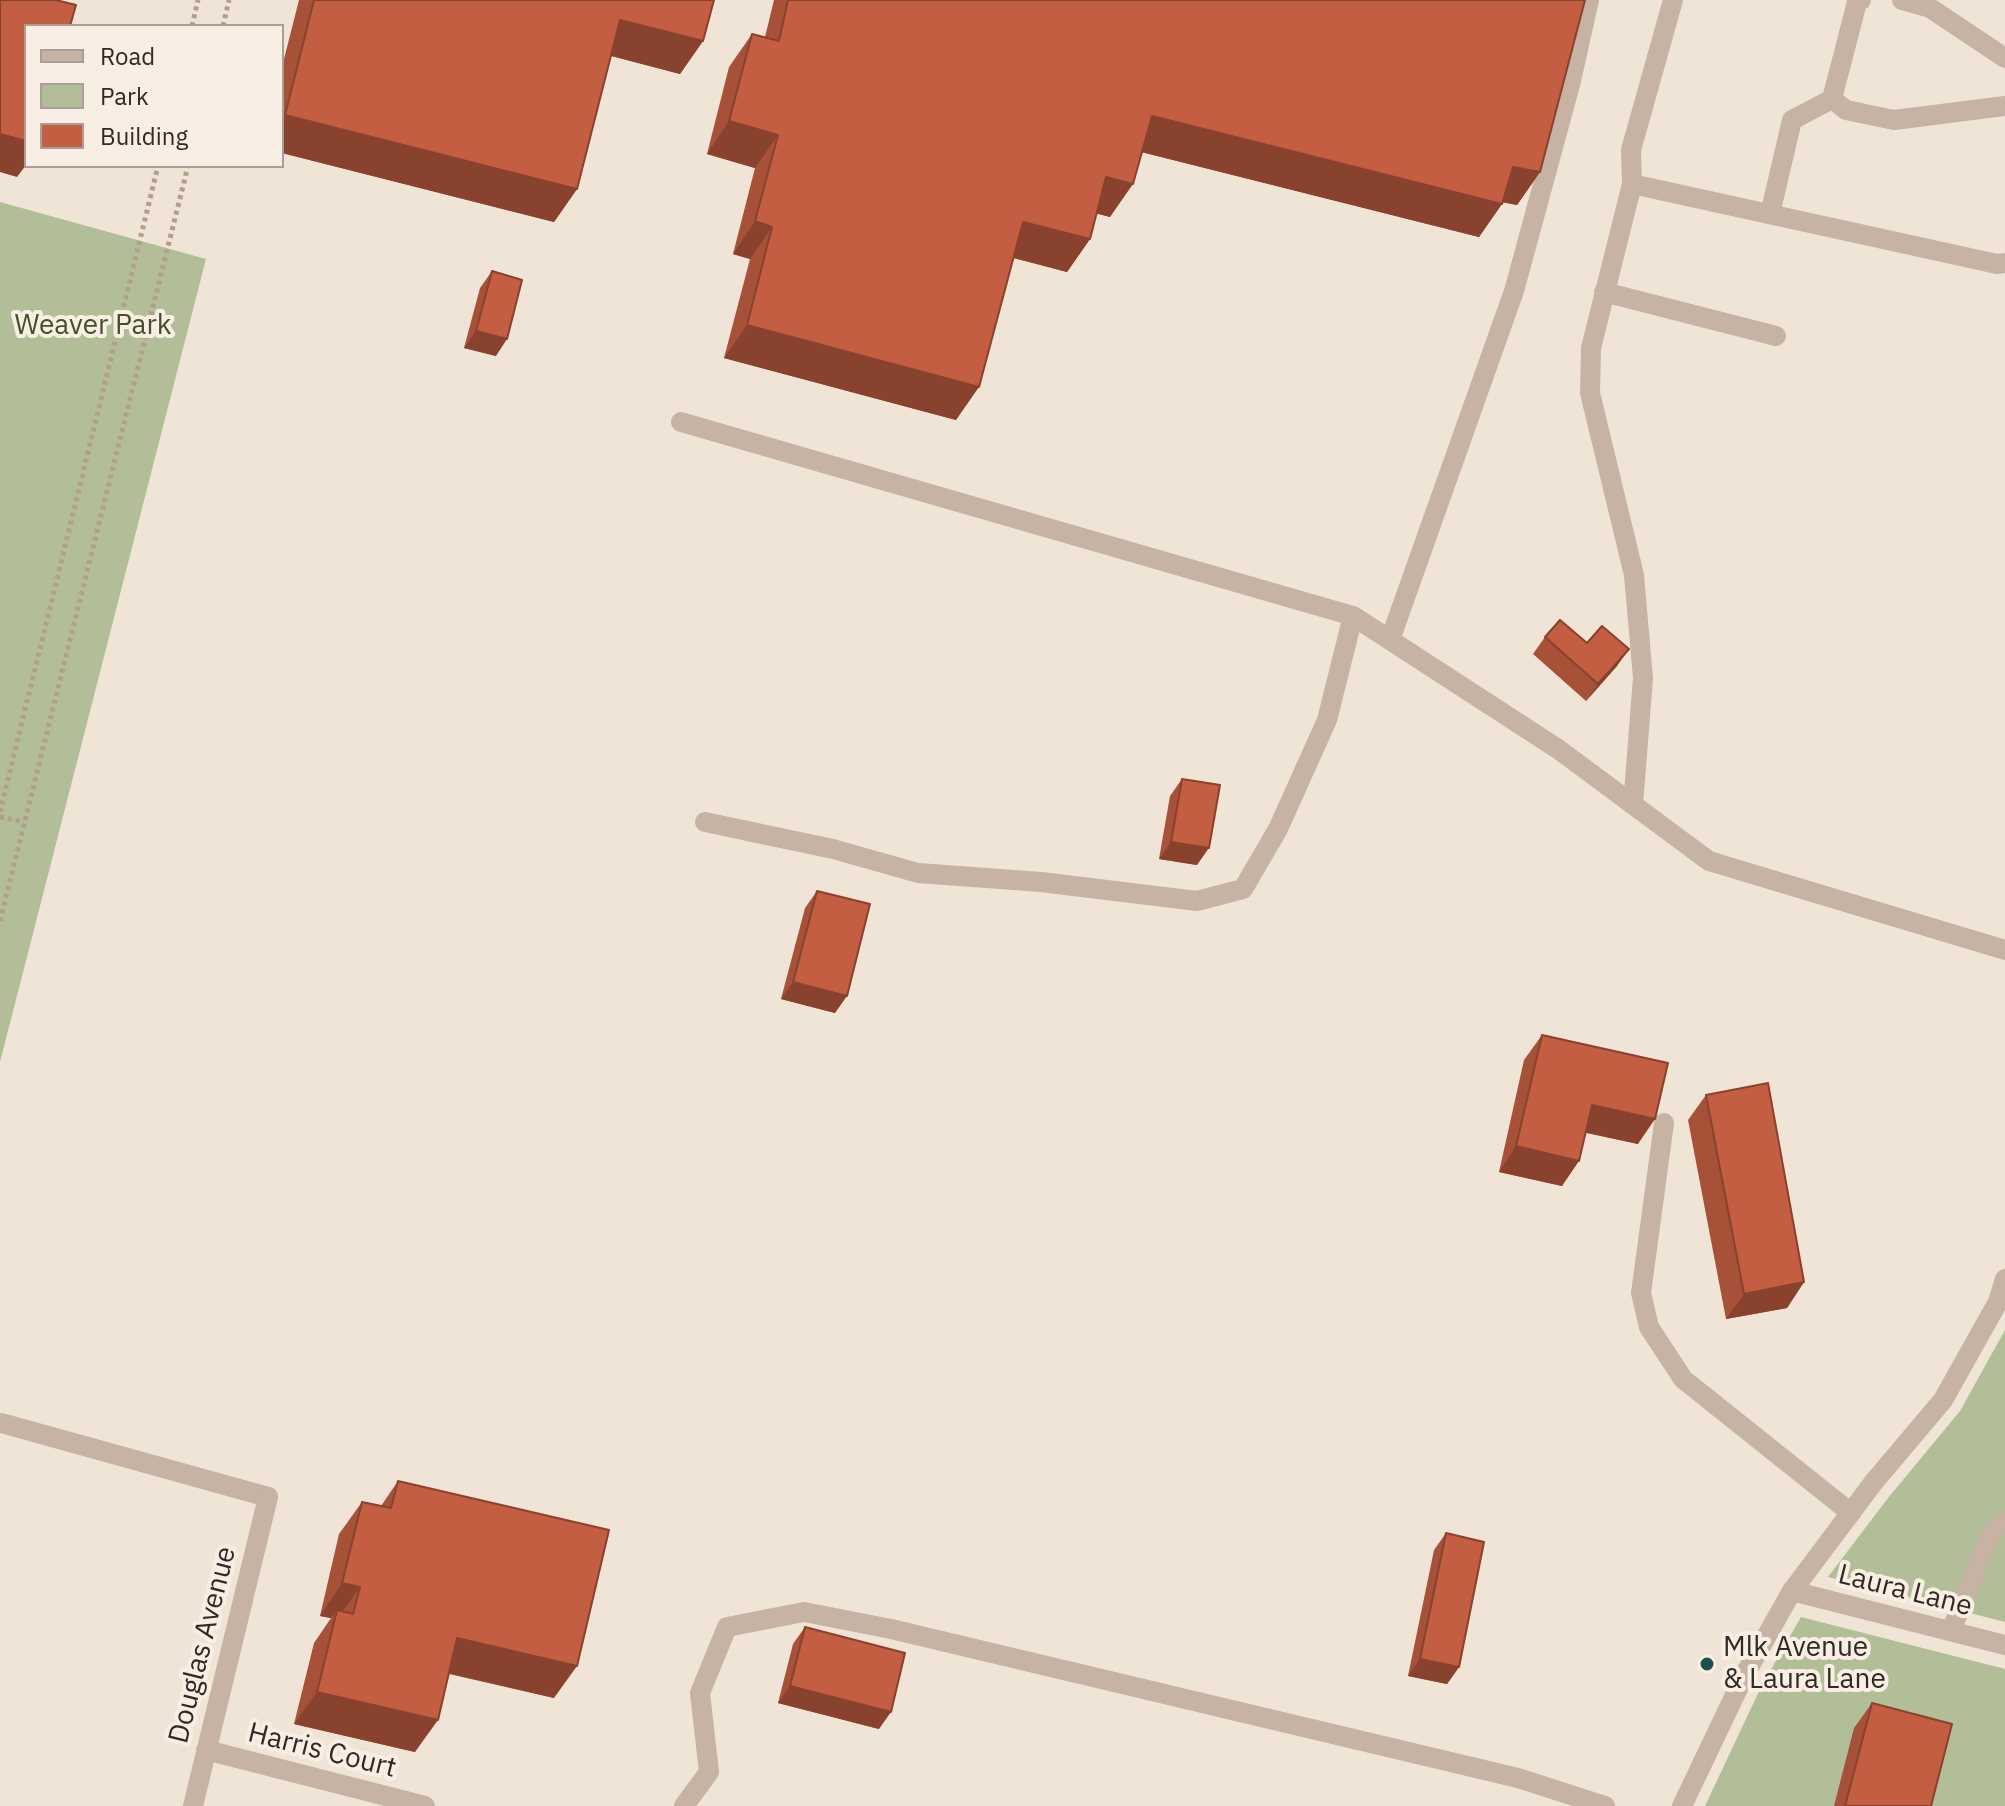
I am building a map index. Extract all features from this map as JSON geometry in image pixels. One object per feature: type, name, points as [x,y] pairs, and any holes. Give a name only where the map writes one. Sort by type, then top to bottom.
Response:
[{"type":"street","points":[[1390,640],[1514,291],[1570,85],[1589,0]]},
{"type":"street","points":[[1633,805],[1643,678],[1634,575],[1590,393],[1591,348],[1632,184],[1631,150],[1673,0]]},
{"type":"street","points":[[1902,0],[1930,8],[2005,58]]},
{"type":"street","points":[[1770,214],[1792,120],[1832,99],[1855,1]]},
{"type":"street","points":[[1832,99],[1846,110],[1894,120],[2005,106]]},
{"type":"street","points":[[1632,184],[1997,264],[2005,263]]},
{"type":"street","points":[[1604,292],[1776,336]]},
{"type":"street","points":[[681,422],[1353,616],[1558,749],[1709,861],[2005,950]]},
{"type":"street","points":[[705,822],[833,849],[918,873],[1041,882],[1197,901],[1243,889],[1278,829],[1327,720],[1353,616]]},
{"type":"street","points":[[1664,1123],[1641,1293],[1649,1327],[1683,1379],[1851,1513]]},
{"type":"street","points":[[1682,1806],[1744,1676],[1792,1591],[1943,1400],[1998,1302],[2005,1279]]},
{"type":"street","name":"Douglas Avenue","points":[[1,1423],[268,1497],[193,1806]]},
{"type":"street","points":[[1951,1631],[1988,1539],[2005,1522]]},
{"type":"street","name":"Laura Lane","points":[[1792,1591],[2005,1645]]},
{"type":"street","points":[[684,1806],[709,1772],[700,1693],[727,1627],[804,1612],[891,1629],[1518,1778],[1605,1806]]},
{"type":"street","name":"Harris Court","points":[[206,1750],[425,1806]]},
{"type":"path","points":[[192,24],[198,0]]},
{"type":"path","points":[[223,24],[229,0]]},
{"type":"path","points":[[24,822],[0,814],[158,168]]},
{"type":"path","points":[[0,921],[188,168]]},
{"type":"green space","name":"Weaver Park","points":[[0,202],[206,259],[0,1062]]},
{"type":"green space","points":[[2005,1330],[2005,1622],[1828,1577],[1960,1411]]},
{"type":"green space","points":[[1801,1617],[2005,1669],[2005,1806],[1705,1806],[1761,1687]]},
{"type":"building","points":[[0,0],[56,0],[76,5],[71,24],[24,24],[24,140],[0,134]]},
{"type":"building","points":[[314,0],[714,0],[703,41],[620,20],[577,189],[285,115]]},
{"type":"building","points":[[788,0],[1585,0],[1540,172],[1513,167],[1502,204],[1152,116],[1133,184],[1106,177],[1090,239],[1023,222],[979,387],[747,325],[772,227],[755,221],[778,135],[729,121],[752,34],[779,41]]},
{"type":"building","points":[[492,271],[522,280],[507,339],[476,331]]},
{"type":"building","points":[[1560,620],[1587,643],[1602,626],[1629,649],[1598,684],[1545,637]]},
{"type":"building","points":[[1182,779],[1220,785],[1209,848],[1171,842]]},
{"type":"building","points":[[817,891],[870,904],[847,996],[793,982]]},
{"type":"building","points":[[1542,1035],[1668,1063],[1655,1119],[1592,1105],[1579,1161],[1516,1146]]},
{"type":"building","points":[[1768,1083],[1804,1282],[1744,1294],[1706,1095]]},
{"type":"building","points":[[398,1481],[609,1530],[577,1666],[457,1638],[438,1720],[317,1692],[337,1610],[353,1614],[360,1587],[342,1583],[362,1502],[391,1508]]},
{"type":"building","points":[[1446,1533],[1484,1542],[1459,1667],[1420,1659]]},
{"type":"building","points":[[805,1627],[905,1653],[891,1712],[790,1686]]},
{"type":"building","points":[[1872,1703],[1952,1724],[1931,1806],[1845,1806]]},
{"type":"place","name":"Mlk Avenue & Laura Lane","points":[[1707,1664]]}]
